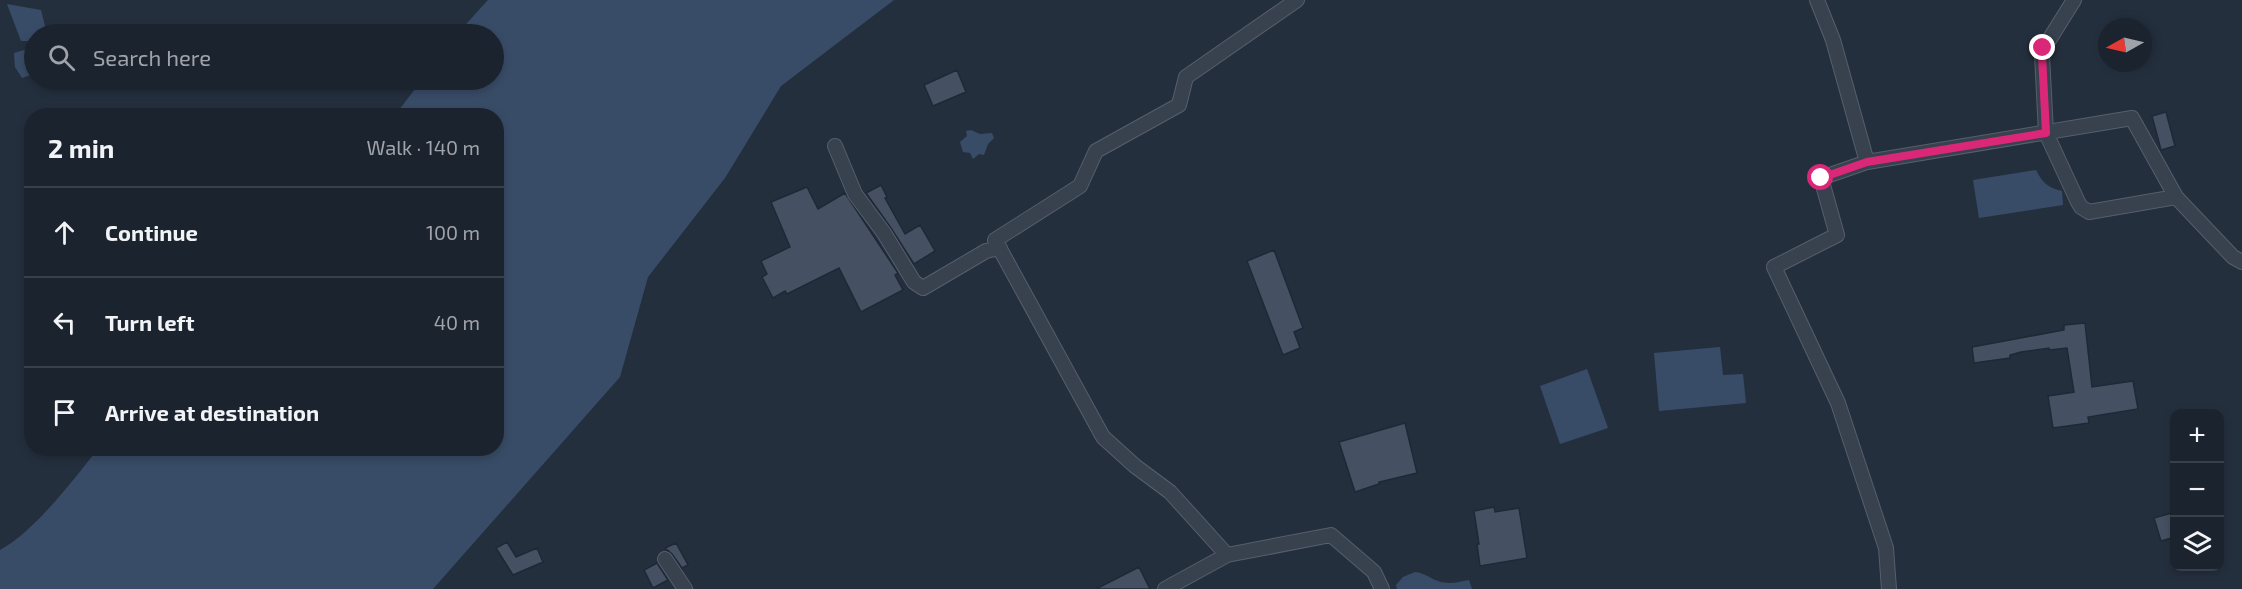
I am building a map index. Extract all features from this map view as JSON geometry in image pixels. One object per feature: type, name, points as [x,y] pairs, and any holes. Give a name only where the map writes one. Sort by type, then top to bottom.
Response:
[{"type":"street","points":[[1227,555],[1170,492],[1135,466],[1103,437],[995,240],[1080,186],[1096,151],[1179,105],[1186,77],[1297,0]]},
{"type":"street","points":[[1817,0],[1833,40],[1867,162]]},
{"type":"street","points":[[2074,0],[2042,51],[2046,133],[2078,202],[2089,212],[2176,197]]},
{"type":"street","points":[[1889,589],[1886,548],[1838,403],[1774,267],[1837,235],[1821,178],[1867,162],[2132,118],[2176,197],[2233,257],[2242,262]]},
{"type":"street","points":[[835,146],[855,195],[884,233],[914,282],[923,288],[986,250],[1000,248]]},
{"type":"street","points":[[1165,589],[1227,555],[1331,535],[1374,572],[1382,589]]},
{"type":"street","points":[[665,559],[685,589]]},
{"type":"water","points":[[488,0],[894,0],[781,86],[725,178],[648,277],[620,377],[433,589],[0,589],[0,550],[27,531],[40,518],[92,456],[504,456],[504,108],[400,108],[414,90],[504,90],[504,24],[466,24]]},
{"type":"water","points":[[7,4],[41,10],[44,24],[24,24],[24,41],[21,41]]},
{"type":"water","points":[[24,50],[24,77],[22,78],[15,67],[14,53]]},
{"type":"water","points":[[971,130],[980,134],[992,133],[994,138],[988,144],[984,155],[979,154],[973,159],[970,153],[963,152],[960,142],[967,136],[966,131]]},
{"type":"water","points":[[2036,170],[2046,184],[2062,191],[2063,205],[1979,218],[1973,180]]},
{"type":"water","points":[[1720,347],[1723,375],[1743,374],[1746,403],[1659,411],[1654,353]]},
{"type":"water","points":[[1587,369],[1608,428],[1560,444],[1540,386]]},
{"type":"water","points":[[1415,572],[1446,583],[1469,580],[1472,589],[1397,589],[1396,585],[1403,577]]},
{"type":"building","points":[[957,70],[966,92],[933,106],[924,85]]},
{"type":"building","points":[[2166,112],[2175,146],[2161,150],[2152,116]]},
{"type":"building","points":[[881,185],[887,197],[885,198],[905,234],[920,225],[935,251],[914,264],[866,193]]},
{"type":"building","points":[[807,187],[818,209],[845,193],[898,273],[895,275],[903,290],[861,312],[839,268],[787,294],[785,291],[773,298],[762,277],[767,274],[761,261],[790,247],[771,202]]},
{"type":"building","points":[[1274,250],[1303,328],[1294,332],[1300,348],[1283,355],[1247,261]]},
{"type":"building","points":[[2085,323],[2092,387],[2133,381],[2138,409],[2088,417],[2089,423],[2053,428],[2048,396],[2074,392],[2067,348],[2021,352],[2010,355],[2010,358],[1974,363],[1972,347],[2064,330],[2064,325]]},
{"type":"building","points":[[1405,423],[1417,473],[1379,482],[1379,484],[1355,492],[1339,442]]},
{"type":"building","points":[[1494,507],[1495,512],[1519,508],[1527,558],[1480,566],[1474,511]]},
{"type":"building","points":[[2170,513],[2170,538],[2161,541],[2154,518]]},
{"type":"building","points":[[507,542],[516,557],[537,548],[543,562],[513,575],[496,548]]},
{"type":"building","points":[[676,543],[688,565],[682,568],[665,548]]},
{"type":"building","points":[[657,563],[668,580],[653,588],[644,570]]},
{"type":"building","points":[[1139,567],[1150,589],[1096,589]]},
{"type":"route","points":[[1821,178],[1867,162],[2046,133],[2043,48]]}]
